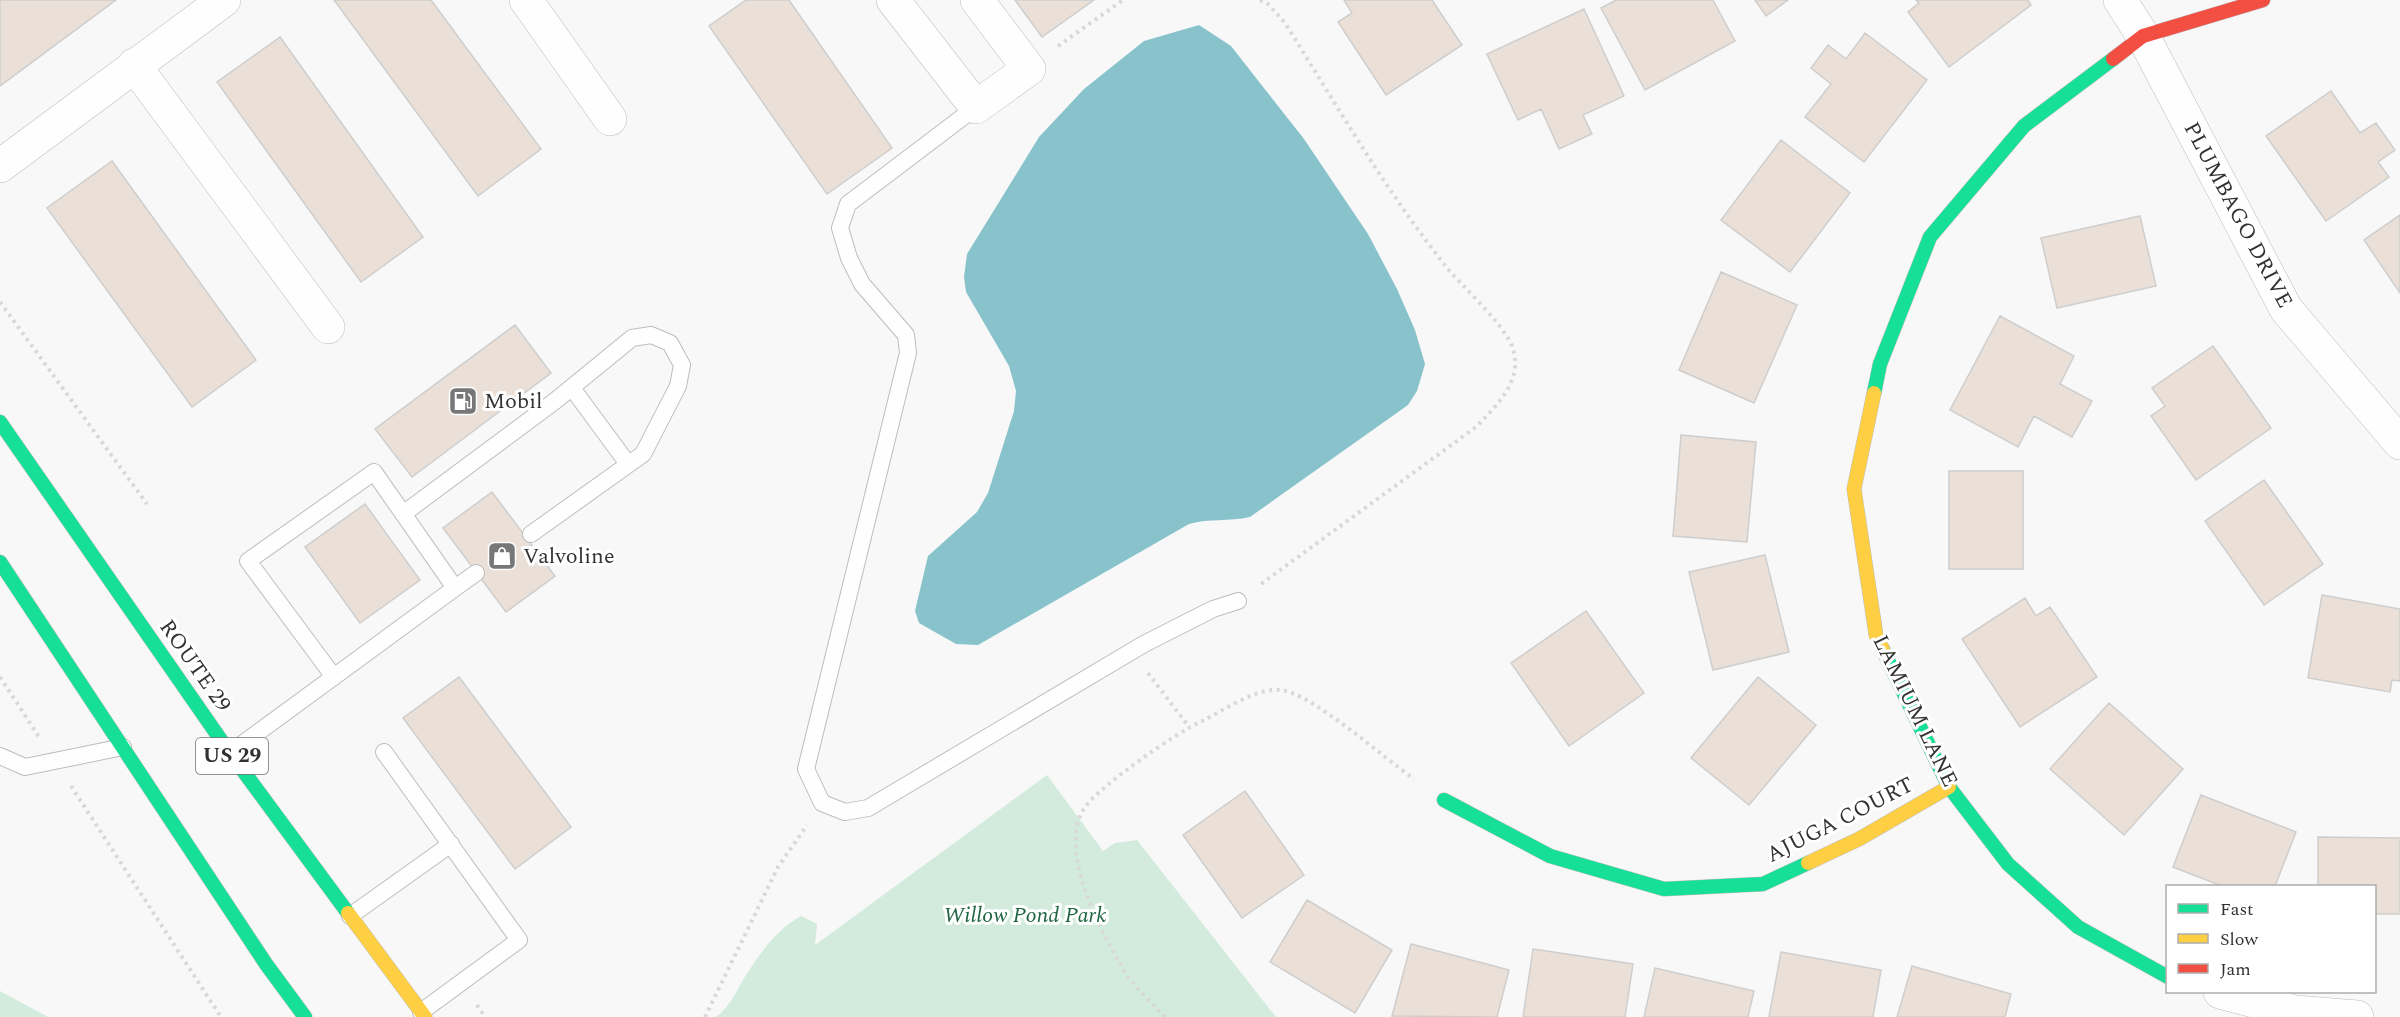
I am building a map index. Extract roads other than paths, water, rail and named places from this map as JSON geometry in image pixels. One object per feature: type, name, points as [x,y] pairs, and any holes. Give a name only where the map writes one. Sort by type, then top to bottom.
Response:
[{"type":"street","points":[[0,166],[224,0]]},
{"type":"street","points":[[526,0],[610,119]]},
{"type":"street","points":[[893,0],[976,107],[1029,69],[977,0]]},
{"type":"street","name":"PLUMBAGO DRIVE","points":[[2120,0],[2143,36],[2286,309],[2400,443]]},
{"type":"street","name":"LAMIUM LANE","points":[[2166,976],[2079,927],[2008,864],[1949,787],[1876,635],[1854,489],[1880,364],[1930,237],[2024,126],[2143,36],[2263,0]]},
{"type":"street","points":[[134,65],[328,327]]},
{"type":"street","name":"ROUTE 29","points":[[0,422],[230,753],[423,1014]]},
{"type":"street","points":[[0,562],[266,964],[305,1017]]},
{"type":"street","name":"AJUGA COURT","points":[[1444,800],[1550,856],[1664,890],[1763,884],[1859,840],[1949,787]]},
{"type":"street","points":[[2224,993],[2295,1012],[2357,1017]]},
{"type":"lane","points":[[976,107],[848,204],[840,228],[849,258],[862,284],[906,335],[908,353],[806,769],[822,803],[845,812],[868,808],[1132,651],[1213,609],[1238,601]]},
{"type":"lane","points":[[403,514],[572,388],[632,338],[651,335],[670,343],[682,365],[678,386],[643,454],[531,534]]},
{"type":"lane","points":[[572,388],[628,464]]},
{"type":"lane","points":[[334,677],[248,561],[374,472],[455,588]]},
{"type":"lane","points":[[230,753],[476,573]]},
{"type":"lane","points":[[0,756],[25,767],[123,747]]},
{"type":"lane","points":[[384,752],[519,940],[423,1014]]},
{"type":"lane","points":[[350,916],[451,844]]},
{"type":"water","points":[[1199,25],[1231,46],[1304,139],[1368,234],[1397,289],[1415,330],[1425,364],[1417,391],[1408,405],[1250,517],[1189,524],[978,645],[956,644],[919,623],[915,611],[928,556],[977,512],[988,493],[1014,411],[1016,391],[1009,366],[966,292],[964,277],[967,254],[1039,137],[1084,89],[1144,41]]},
{"type":"place","name":"Mobil","points":[[463,401]]},
{"type":"place","name":"Valvoline","points":[[502,556]]},
{"type":"park label","name":"Willow Pond Park","points":[[1025,915]]}]
